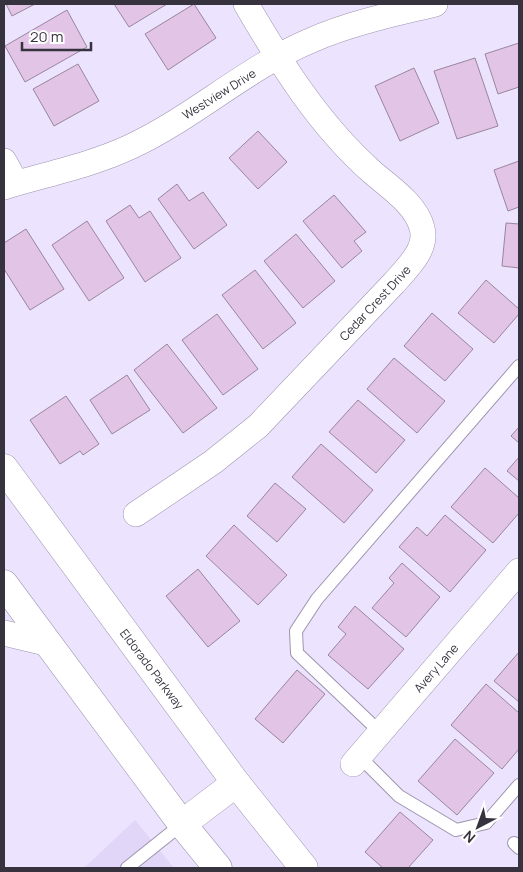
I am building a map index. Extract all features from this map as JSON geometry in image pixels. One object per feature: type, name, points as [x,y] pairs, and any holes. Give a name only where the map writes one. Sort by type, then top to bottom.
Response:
[{"type":"main road","name":"Eldorado Parkway","points":[[4,468],[236,783],[304,868]]},
{"type":"main road","points":[[4,584],[182,824],[218,868]]},
{"type":"main road","points":[[182,824],[236,783]]},
{"type":"street","name":"Cedar Crest Drive","points":[[136,514],[213,462],[258,426],[413,262],[423,243],[422,228],[417,215],[398,195],[369,170],[320,116],[278,58],[246,4]]},
{"type":"street","name":"Westview Drive","points":[[10,185],[103,159],[132,146],[311,40],[354,25],[435,4]]},
{"type":"street","points":[[4,161],[10,185]]},
{"type":"street","name":"Avery Lane","points":[[356,761],[519,571]]},
{"type":"street","points":[[4,633],[46,643]]},
{"type":"lane","points":[[381,733],[297,652],[296,631],[317,599],[519,366]]},
{"type":"lane","points":[[356,761],[399,796],[456,830],[486,823],[519,785]]},
{"type":"lane","points":[[131,867],[182,824]]},
{"type":"shaded area","points":[[135,820],[174,868],[84,868]]},
{"type":"building","points":[[6,4],[35,4],[12,16]]},
{"type":"building","points":[[114,4],[167,4],[129,27]]},
{"type":"building","points":[[194,4],[216,38],[168,70],[145,34]]},
{"type":"building","points":[[67,10],[87,47],[25,82],[5,46]]},
{"type":"building","points":[[519,43],[519,87],[498,94],[485,54]]},
{"type":"building","points":[[475,58],[498,126],[457,139],[434,71]]},
{"type":"building","points":[[78,64],[99,101],[54,126],[33,89]]},
{"type":"building","points":[[414,68],[439,123],[400,141],[375,86]]},
{"type":"building","points":[[258,131],[287,162],[258,189],[229,158]]},
{"type":"building","points":[[519,161],[519,207],[508,211],[494,170]]},
{"type":"building","points":[[177,184],[189,201],[203,192],[227,225],[194,249],[158,199]]},
{"type":"building","points":[[334,195],[366,232],[354,241],[362,251],[342,268],[303,221]]},
{"type":"building","points":[[130,205],[139,218],[150,211],[181,258],[145,282],[106,221]]},
{"type":"building","points":[[87,221],[124,278],[89,301],[52,245]]},
{"type":"building","points":[[506,223],[519,224],[519,268],[502,266]]},
{"type":"building","points":[[26,229],[64,289],[30,310],[4,269],[4,243]]},
{"type":"building","points":[[296,234],[335,281],[303,308],[264,261]]},
{"type":"building","points":[[255,270],[296,323],[263,349],[222,295]]},
{"type":"building","points":[[486,280],[519,309],[519,314],[494,343],[458,313]]},
{"type":"building","points":[[432,313],[473,349],[445,381],[404,346]]},
{"type":"building","points":[[217,314],[258,369],[223,395],[182,340]]},
{"type":"building","points":[[167,344],[217,408],[183,433],[134,370]]},
{"type":"building","points":[[394,358],[445,401],[417,433],[367,389]]},
{"type":"building","points":[[127,375],[150,410],[112,434],[90,400]]},
{"type":"building","points":[[66,396],[99,444],[83,455],[80,451],[60,464],[30,420]]},
{"type":"building","points":[[358,400],[405,440],[376,473],[329,432]]},
{"type":"building","points":[[519,427],[519,443],[511,436]]},
{"type":"building","points":[[321,444],[373,490],[344,523],[292,477]]},
{"type":"building","points":[[519,457],[519,481],[507,471]]},
{"type":"building","points":[[485,468],[519,498],[519,513],[493,543],[451,507]]},
{"type":"building","points":[[275,483],[306,509],[277,542],[247,516]]},
{"type":"building","points":[[445,515],[486,550],[450,592],[399,547],[417,527],[427,536]]},
{"type":"building","points":[[234,525],[287,575],[258,605],[206,556]]},
{"type":"building","points":[[402,563],[440,597],[406,637],[372,608],[394,583],[389,578]]},
{"type":"building","points":[[198,569],[240,621],[208,647],[166,596]]},
{"type":"building","points":[[355,606],[404,649],[368,689],[328,655],[346,634],[338,627]]},
{"type":"building","points":[[519,652],[519,702],[494,681]]},
{"type":"building","points":[[297,670],[325,694],[283,743],[255,719]]},
{"type":"building","points":[[486,684],[519,713],[519,749],[502,769],[451,725]]},
{"type":"building","points":[[455,739],[494,773],[457,815],[418,781]]},
{"type":"building","points":[[400,812],[433,840],[408,868],[383,868],[365,852]]}]
